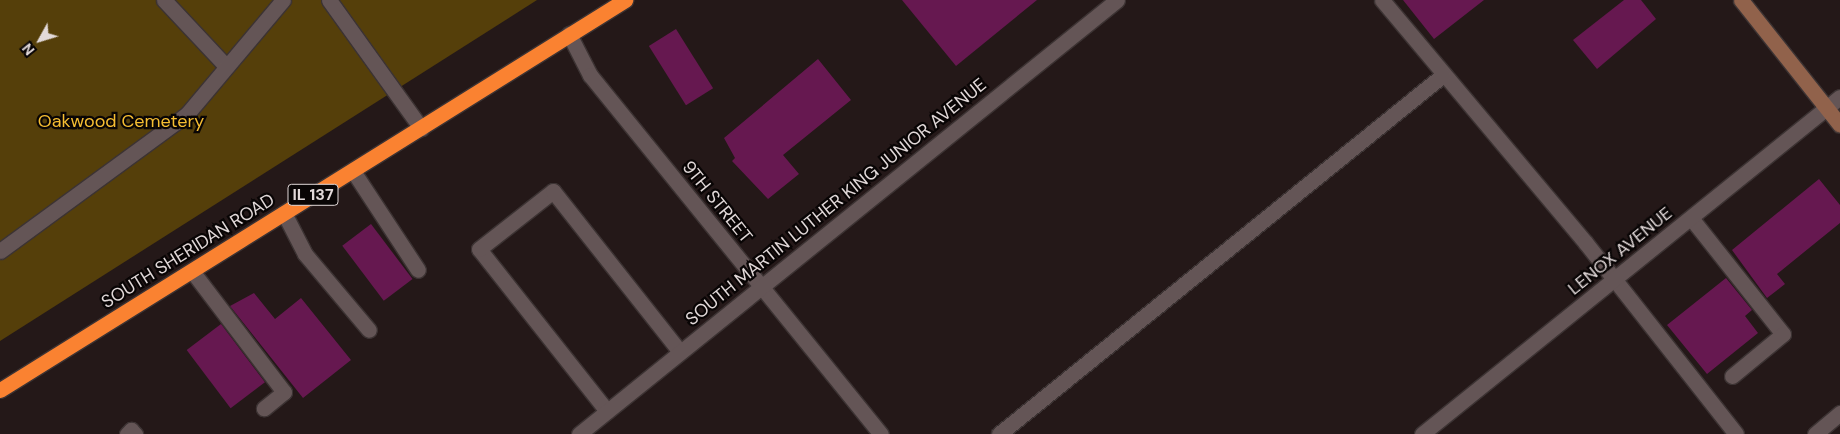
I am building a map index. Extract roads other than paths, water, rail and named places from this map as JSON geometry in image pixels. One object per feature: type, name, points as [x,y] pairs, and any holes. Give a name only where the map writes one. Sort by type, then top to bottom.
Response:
[{"type":"highway","name":"SOUTH SHERIDAN ROAD","points":[[0,390],[625,0]]},
{"type":"street","points":[[164,0],[226,66]]},
{"type":"street","points":[[0,251],[170,129],[283,0]]},
{"type":"street","points":[[329,0],[421,128]]},
{"type":"street","name":"SOUTH MARTIN LUTHER KING JUNIOR AVENUE","points":[[578,434],[1117,0]]},
{"type":"street","points":[[1382,0],[1615,279],[1736,434]]},
{"type":"street","points":[[1741,0],[1840,125]]},
{"type":"street","name":"9TH STREET","points":[[569,34],[590,75],[881,434]]},
{"type":"street","points":[[999,434],[1443,75]]},
{"type":"street","name":"LENOX AVENUE","points":[[1422,434],[1840,97]]},
{"type":"street","points":[[353,171],[418,270]]},
{"type":"street","points":[[607,411],[479,249],[553,191],[680,352]]},
{"type":"street","points":[[284,213],[305,254],[368,330]]},
{"type":"street","points":[[1691,218],[1783,334],[1732,376]]},
{"type":"street","points":[[192,271],[284,392],[264,408]]},
{"type":"street","points":[[1814,434],[1840,413]]},
{"type":"street","points":[[126,434],[132,430],[135,434]]},
{"type":"park label","name":"Oakwood Cemetery","points":[[121,121]]}]
